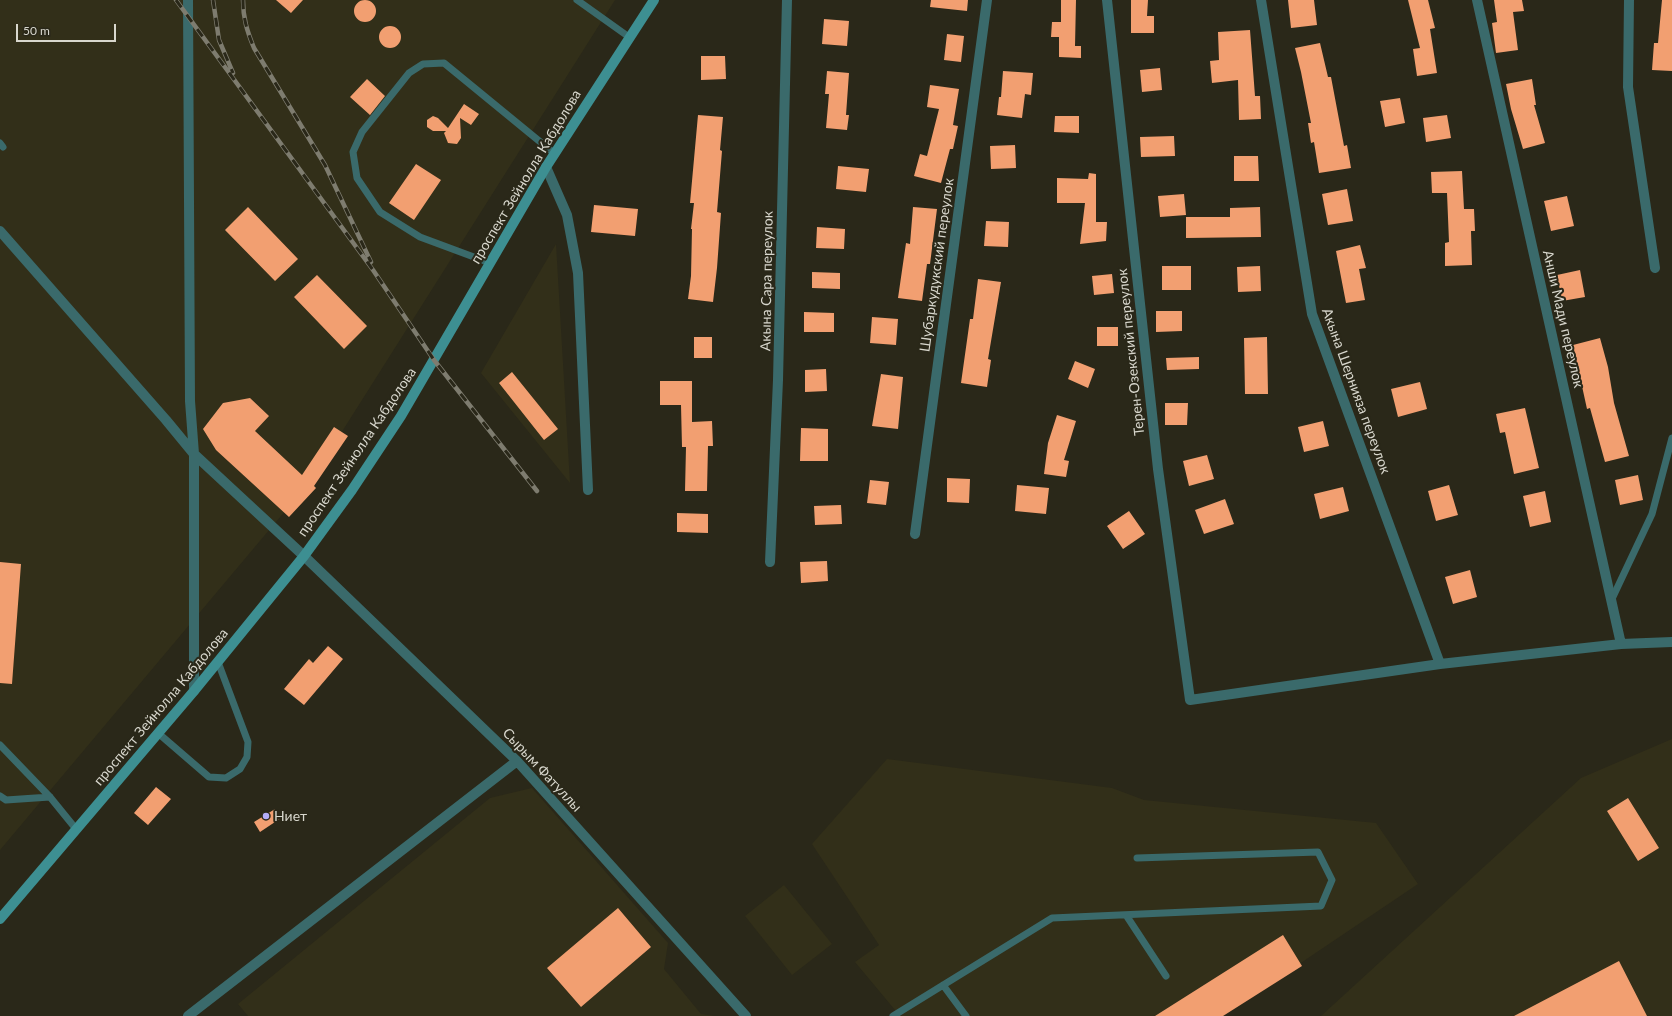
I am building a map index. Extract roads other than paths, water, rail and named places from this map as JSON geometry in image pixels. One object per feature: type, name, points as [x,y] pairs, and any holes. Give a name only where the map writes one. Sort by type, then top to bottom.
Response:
[{"type":"main road","name":"проспект Зейнолла Кабдолова","points":[[0,919],[218,662],[304,556],[352,490],[401,416],[546,167],[654,0]]},
{"type":"street","points":[[188,0],[190,401],[194,454],[194,691]]},
{"type":"street","name":"Акына Сара переулок","points":[[770,562],[778,380],[787,0]]},
{"type":"street","name":"Шубаркудукский переулок","points":[[915,534],[987,0]]},
{"type":"street","name":"Терен-Озекский переулок","points":[[1107,0],[1158,469],[1190,700],[1440,664]]},
{"type":"street","name":"Акына Шернияза переулок","points":[[1261,0],[1312,314],[1440,664]]},
{"type":"street","name":"Анши Мади переулок","points":[[1477,0],[1621,644]]},
{"type":"street","points":[[1629,0],[1628,87],[1655,268]]},
{"type":"street","points":[[546,167],[567,216],[578,273],[588,490]]},
{"type":"street","name":"Сырым Фатуллы","points":[[0,231],[194,454],[304,556],[517,761],[746,1016]]},
{"type":"street","points":[[1440,664],[1621,644],[1672,642]]},
{"type":"street","points":[[188,1016],[517,761]]},
{"type":"lane","points":[[577,0],[629,37]]},
{"type":"lane","points":[[490,263],[420,237],[380,212],[357,178],[353,152],[362,132],[409,73],[423,64],[444,63],[555,154]]},
{"type":"lane","points":[[1611,601],[1652,514],[1672,438]]},
{"type":"lane","points":[[158,732],[209,777],[226,778],[240,769],[247,757],[248,742],[218,662]]},
{"type":"lane","points":[[0,745],[50,797],[76,829]]},
{"type":"lane","points":[[0,796],[6,800],[50,797]]},
{"type":"lane","points":[[894,1016],[1052,918],[1321,906],[1332,880],[1318,852],[1136,858]]},
{"type":"lane","points":[[1126,915],[1166,976]]},
{"type":"lane","points":[[943,985],[966,1016]]},
{"type":"railway","points":[[176,0],[373,270],[434,360],[537,491]]},
{"type":"railway","points":[[213,0],[219,40],[233,73]]},
{"type":"railway","points":[[243,0],[246,24],[254,48],[325,165],[371,262]]},
{"type":"place","name":"Ниет","points":[[266,816]]}]
